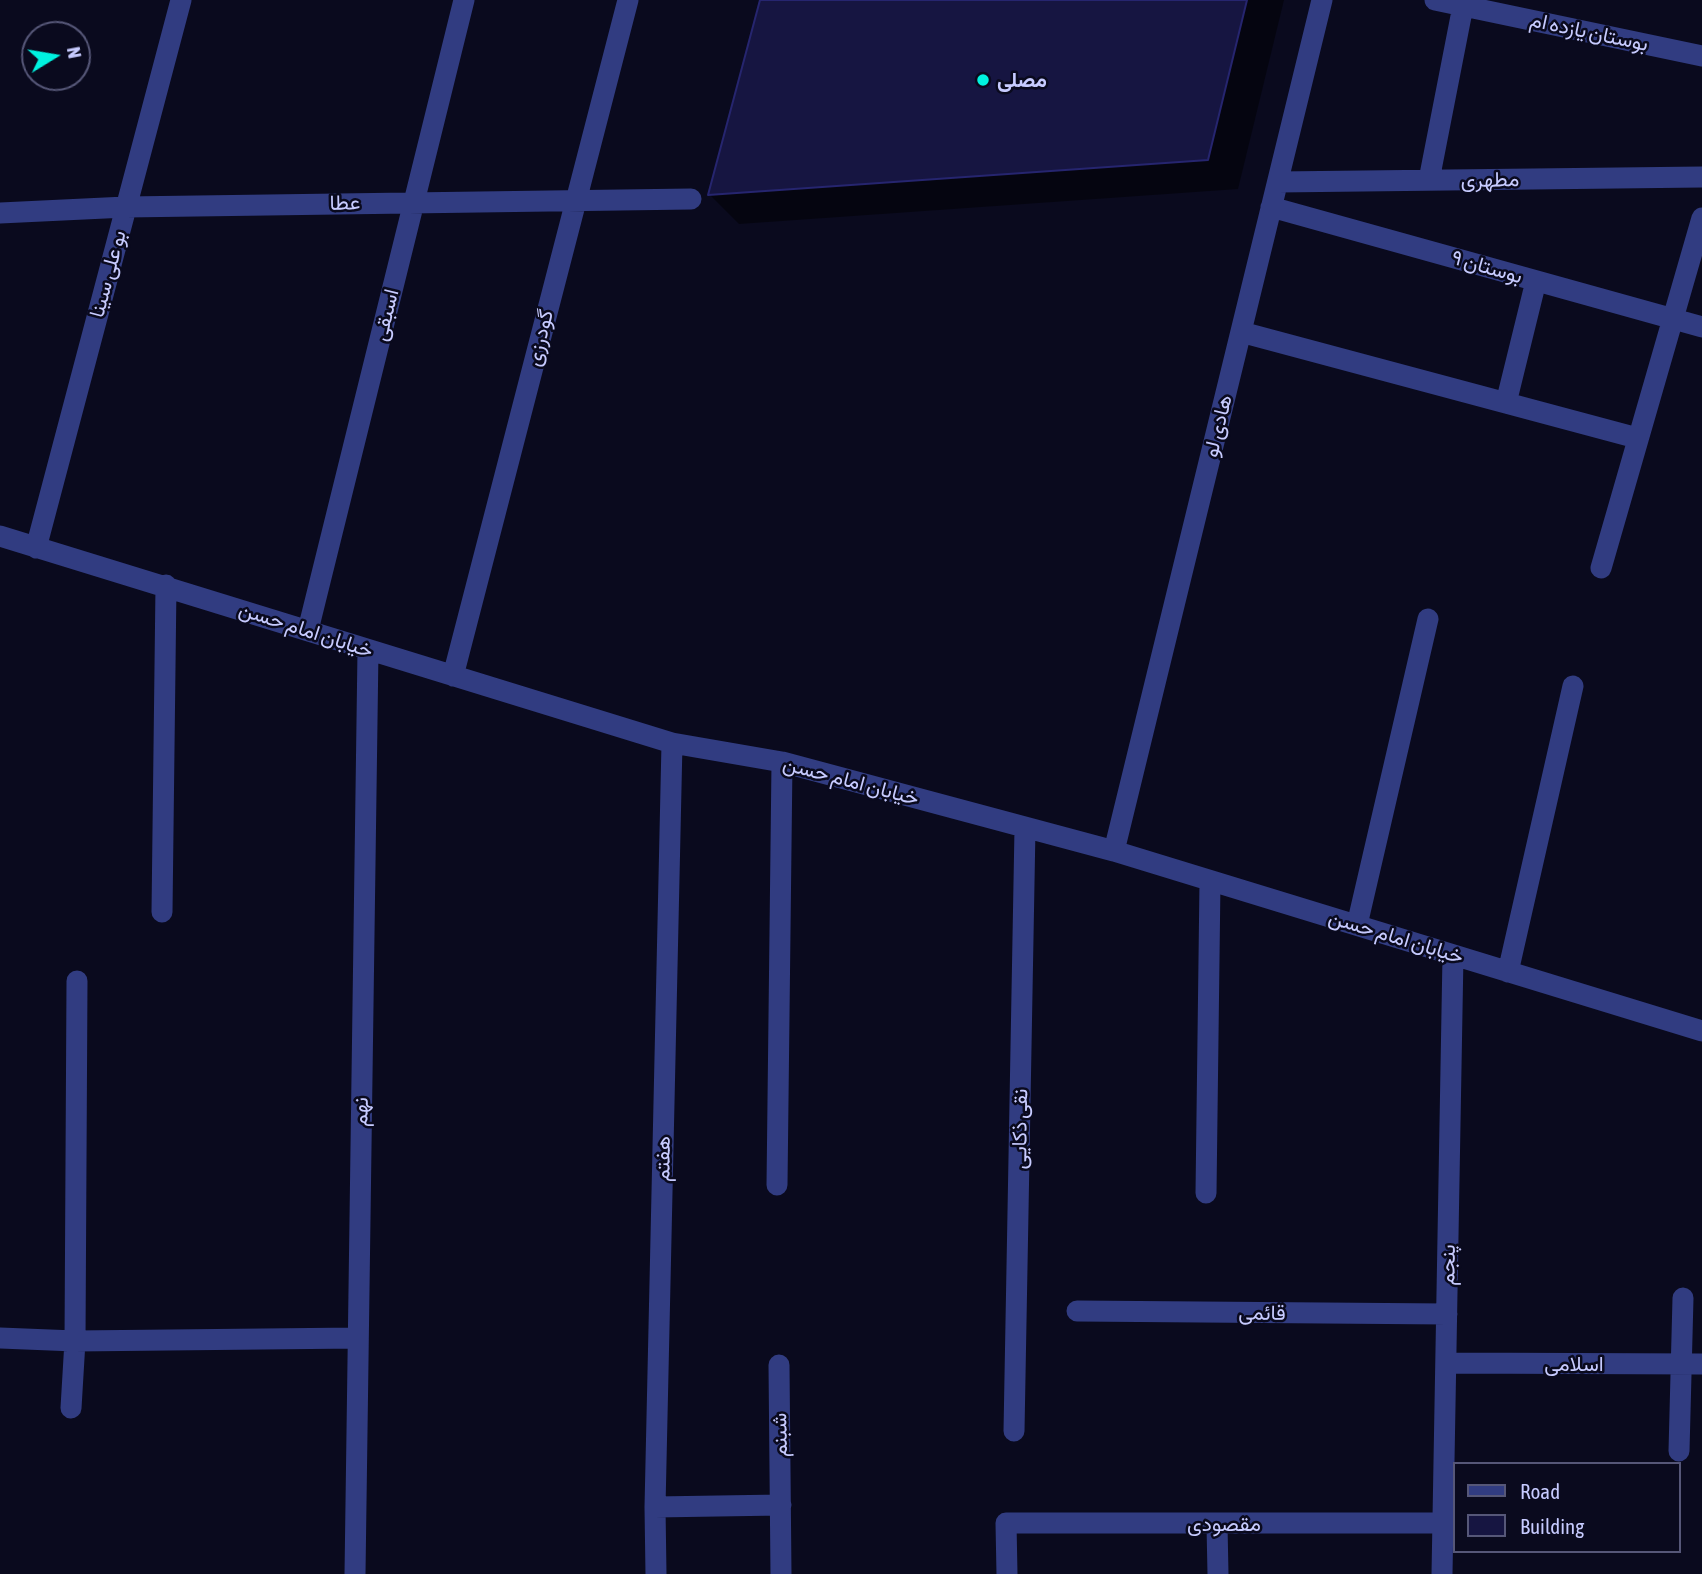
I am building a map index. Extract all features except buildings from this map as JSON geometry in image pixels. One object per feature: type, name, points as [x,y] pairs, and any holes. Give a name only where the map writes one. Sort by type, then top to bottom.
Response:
[{"type":"street","name":"بو علی سینا","points":[[36,548],[181,0]]},
{"type":"street","name":"اسبقی","points":[[308,630],[464,0]]},
{"type":"street","name":"گودرزی","points":[[453,676],[628,0]]},
{"type":"street","name":"هادی لو","points":[[1114,851],[1322,0]]},
{"type":"street","name":"بوستان یازده ام","points":[[1435,0],[1463,6],[1487,6],[1702,56]]},
{"type":"street","points":[[1429,180],[1463,6]]},
{"type":"street","points":[[1699,177],[1702,156]]},
{"type":"street","name":"مطهری","points":[[1278,182],[1699,177]]},
{"type":"street","name":"عطا","points":[[0,214],[126,207],[691,199]]},
{"type":"street","name":"بوستان ۹","points":[[1271,207],[1702,327]]},
{"type":"street","points":[[1601,568],[1702,218]]},
{"type":"street","points":[[1506,403],[1536,281]]},
{"type":"street","points":[[1241,332],[1637,438]]},
{"type":"street","name":"خیابان امام حسن","points":[[0,536],[672,743],[782,762],[1114,851],[1702,1031]]},
{"type":"street","points":[[162,912],[166,585]]},
{"type":"street","points":[[1357,925],[1428,619]]},
{"type":"street","name":"نهم","points":[[355,1574],[368,650]]},
{"type":"street","points":[[1507,972],[1573,686]]},
{"type":"street","name":"هفتم","points":[[656,1574],[655,1507],[672,743]]},
{"type":"street","points":[[777,1185],[782,762]]},
{"type":"street","name":"نقی ذکایی","points":[[1014,1431],[1024,828]]},
{"type":"street","points":[[1206,1193],[1210,881]]},
{"type":"street","name":"پنجم","points":[[1442,1574],[1453,955]]},
{"type":"street","points":[[71,1408],[75,1341],[77,981]]},
{"type":"street","points":[[1679,1451],[1682,1298]]},
{"type":"street","name":"قائمی","points":[[1077,1311],[1447,1314]]},
{"type":"street","points":[[0,1338],[75,1341],[357,1338]]},
{"type":"street","name":"اسلامی","points":[[1446,1363],[1702,1364]]},
{"type":"street","name":"شبنم","points":[[779,1365],[781,1574]]},
{"type":"street","points":[[655,1507],[780,1505]]},
{"type":"street","name":"مقصودی","points":[[1007,1574],[1006,1523],[1443,1523]]},
{"type":"street","points":[[1217,1525],[1218,1574]]},
{"type":"place","name":"مصلی","points":[[983,80]]}]
